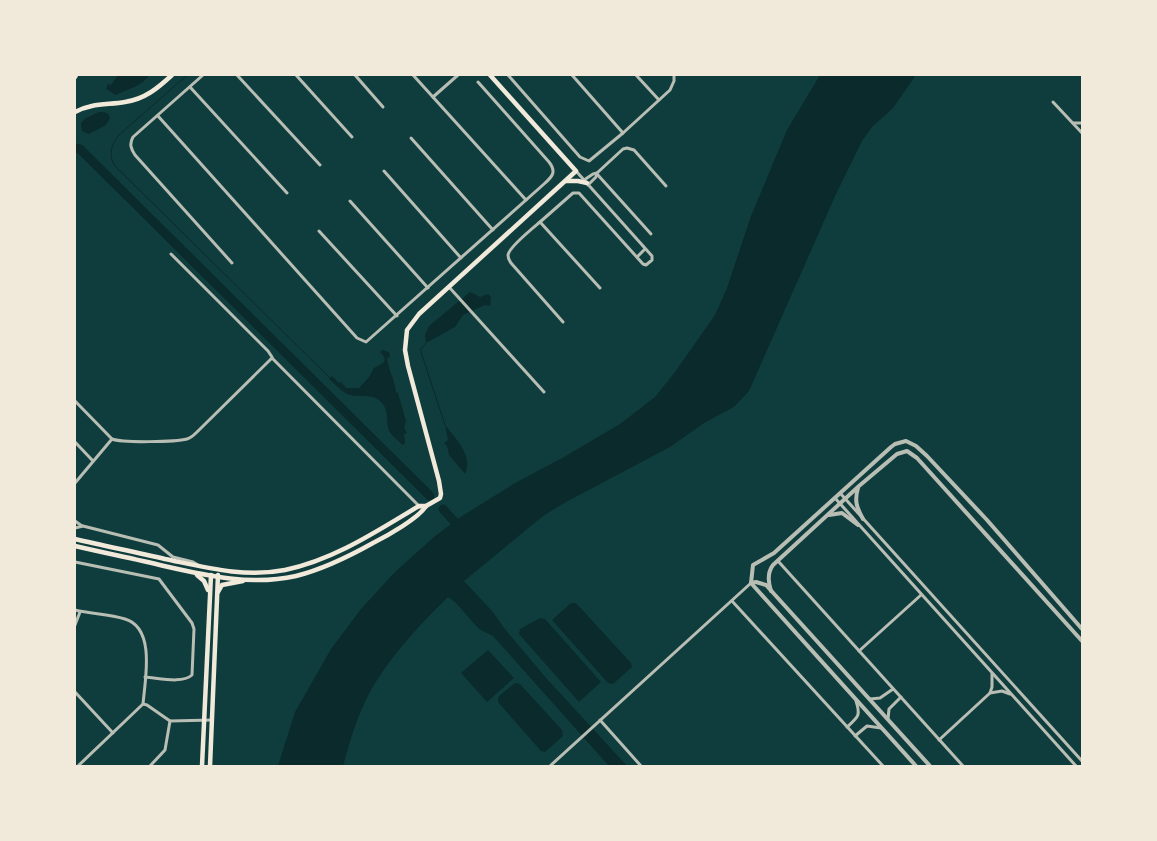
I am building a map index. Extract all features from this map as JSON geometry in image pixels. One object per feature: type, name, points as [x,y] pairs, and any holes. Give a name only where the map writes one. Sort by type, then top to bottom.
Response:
[{"type":"main road","points":[[75,112],[88,106],[126,102],[140,98],[154,92],[172,75]]},
{"type":"main road","points":[[217,595],[222,585],[249,580],[296,576],[326,567],[379,540],[440,498],[439,481],[408,366],[405,343],[407,330],[410,324],[448,287],[576,171],[490,75]]},
{"type":"main road","points":[[565,181],[586,183]]},
{"type":"main road","points":[[75,539],[219,571],[264,572],[305,565],[335,553],[368,537],[419,506],[426,506]]},
{"type":"main road","points":[[75,546],[218,578],[249,580]]},
{"type":"main road","points":[[202,766],[211,569]]},
{"type":"main road","points":[[210,766],[219,571]]},
{"type":"main road","points":[[194,572],[204,581],[209,594]]},
{"type":"street","points":[[203,75],[133,137],[130,147],[135,155],[232,263]]},
{"type":"street","points":[[237,75],[320,165]]},
{"type":"street","points":[[296,75],[352,137]]},
{"type":"street","points":[[355,75],[383,107]]},
{"type":"street","points":[[413,75],[526,200]]},
{"type":"street","points":[[433,97],[458,75]]},
{"type":"street","points":[[508,75],[580,157],[589,161],[673,87],[674,75]]},
{"type":"street","points":[[572,75],[623,133]]},
{"type":"street","points":[[636,75],[659,100]]},
{"type":"street","points":[[158,116],[357,338],[366,342],[374,337],[462,258],[551,178],[553,174],[554,168],[478,82]]},
{"type":"street","points":[[190,87],[287,194]]},
{"type":"street","points":[[1052,102],[1082,133]]},
{"type":"street","points":[[1073,123],[1082,123]]},
{"type":"street","points":[[411,138],[493,230]]},
{"type":"street","points":[[586,183],[623,149],[628,148],[634,150],[666,186]]},
{"type":"street","points":[[384,171],[462,258]]},
{"type":"street","points":[[564,322],[511,263],[508,253],[573,193],[579,193],[645,265],[652,260],[652,256],[576,171]]},
{"type":"street","points":[[586,183],[593,174],[597,173]]},
{"type":"street","points":[[597,173],[651,234]]},
{"type":"street","points":[[350,201],[428,288]]},
{"type":"street","points":[[541,223],[600,288]]},
{"type":"street","points":[[319,231],[396,316]]},
{"type":"street","points":[[637,257],[645,249]]},
{"type":"street","points":[[171,254],[419,506],[422,512]]},
{"type":"street","points":[[448,287],[544,392]]},
{"type":"street","points":[[75,401],[112,439],[121,442],[131,442],[188,439],[272,358]]},
{"type":"street","points":[[75,483],[112,439]]},
{"type":"street","points":[[916,766],[751,583],[753,565],[774,553],[895,444],[906,441],[911,442],[927,456],[987,520],[1082,629]]},
{"type":"street","points":[[75,442],[93,461]]},
{"type":"street","points":[[771,590],[769,584],[770,569],[896,454],[907,451],[912,453],[1082,641]]},
{"type":"street","points":[[859,486],[855,499],[863,519]]},
{"type":"street","points":[[840,494],[1082,761]]},
{"type":"street","points":[[835,498],[1075,766]]},
{"type":"street","points":[[827,515],[842,514],[858,525]]},
{"type":"street","points":[[75,521],[83,526],[158,545],[173,557],[193,562],[200,566]]},
{"type":"street","points":[[75,528],[83,526]]},
{"type":"street","points":[[778,561],[963,766]]},
{"type":"street","points":[[75,562],[159,579],[189,617],[194,628],[192,675],[183,680],[146,677]]},
{"type":"street","points":[[550,766],[751,583],[756,582],[763,583],[771,590],[930,766]]},
{"type":"street","points":[[858,651],[921,595]]},
{"type":"street","points":[[732,601],[882,766]]},
{"type":"street","points":[[75,610],[126,619],[137,626],[146,641],[146,677],[143,704],[77,765]]},
{"type":"street","points":[[75,625],[80,612]]},
{"type":"street","points":[[796,633],[803,626]]},
{"type":"street","points":[[939,740],[990,693],[992,673]]},
{"type":"street","points":[[869,699],[880,698],[893,688]]},
{"type":"street","points":[[75,692],[113,733]]},
{"type":"street","points":[[990,693],[1002,692],[1011,694]]},
{"type":"street","points":[[888,720],[889,709],[900,697]]},
{"type":"street","points":[[847,727],[859,715],[856,700]]},
{"type":"street","points":[[143,704],[147,704],[170,721],[212,720]]},
{"type":"street","points":[[600,720],[641,766]]},
{"type":"street","points":[[150,766],[165,750],[170,721]]},
{"type":"street","points":[[855,736],[867,726],[881,728]]},
{"type":"water","points":[[118,75],[150,75],[139,85],[116,95],[106,89],[108,84],[111,85]]},
{"type":"water","points":[[820,75],[916,75],[893,108],[872,127],[862,141],[836,194],[749,391],[734,407],[704,423],[670,447],[543,516],[464,581],[493,612],[547,679],[627,766],[609,766],[493,636],[479,629],[455,602],[448,597],[402,646],[373,686],[356,724],[343,766],[278,766],[295,712],[331,649],[361,609],[395,572],[434,537],[459,518],[515,483],[620,424],[655,397],[675,372],[715,315],[727,288],[751,216],[787,130]]},
{"type":"water","points":[[99,112],[106,113],[109,116],[110,118],[106,125],[89,134],[82,131],[81,123],[86,118]]},
{"type":"water","points":[[470,292],[480,297],[488,294],[491,297],[490,306],[485,305],[463,315],[455,327],[426,343],[425,335],[429,326]]},
{"type":"water","points":[[382,350],[389,352],[390,357],[387,358],[406,421],[404,428],[407,433],[404,434],[405,443],[403,445],[389,431],[386,411],[381,402],[369,396],[347,394],[329,379],[332,376],[346,388],[359,388],[374,368],[385,360],[380,352]]},
{"type":"water","points":[[445,425],[458,441],[465,454],[467,467],[465,474],[449,455],[447,446],[444,443],[448,440]]},
{"type":"water","points":[[571,603],[576,603],[631,663],[632,667],[613,684],[608,683],[552,620]]},
{"type":"water","points":[[540,618],[545,619],[601,682],[579,702],[519,634],[520,629]]},
{"type":"water","points":[[488,650],[514,678],[487,702],[461,673]]},
{"type":"water","points":[[515,683],[520,684],[562,730],[563,736],[545,752],[541,751],[498,702],[498,697]]},
{"type":"waterway","points":[[187,75],[118,136],[111,151],[113,162],[330,378]]},
{"type":"waterway","points":[[75,148],[80,149],[430,496]]},
{"type":"waterway","points":[[426,343],[421,352],[445,425]]},
{"type":"waterway","points":[[443,509],[461,529]]}]
